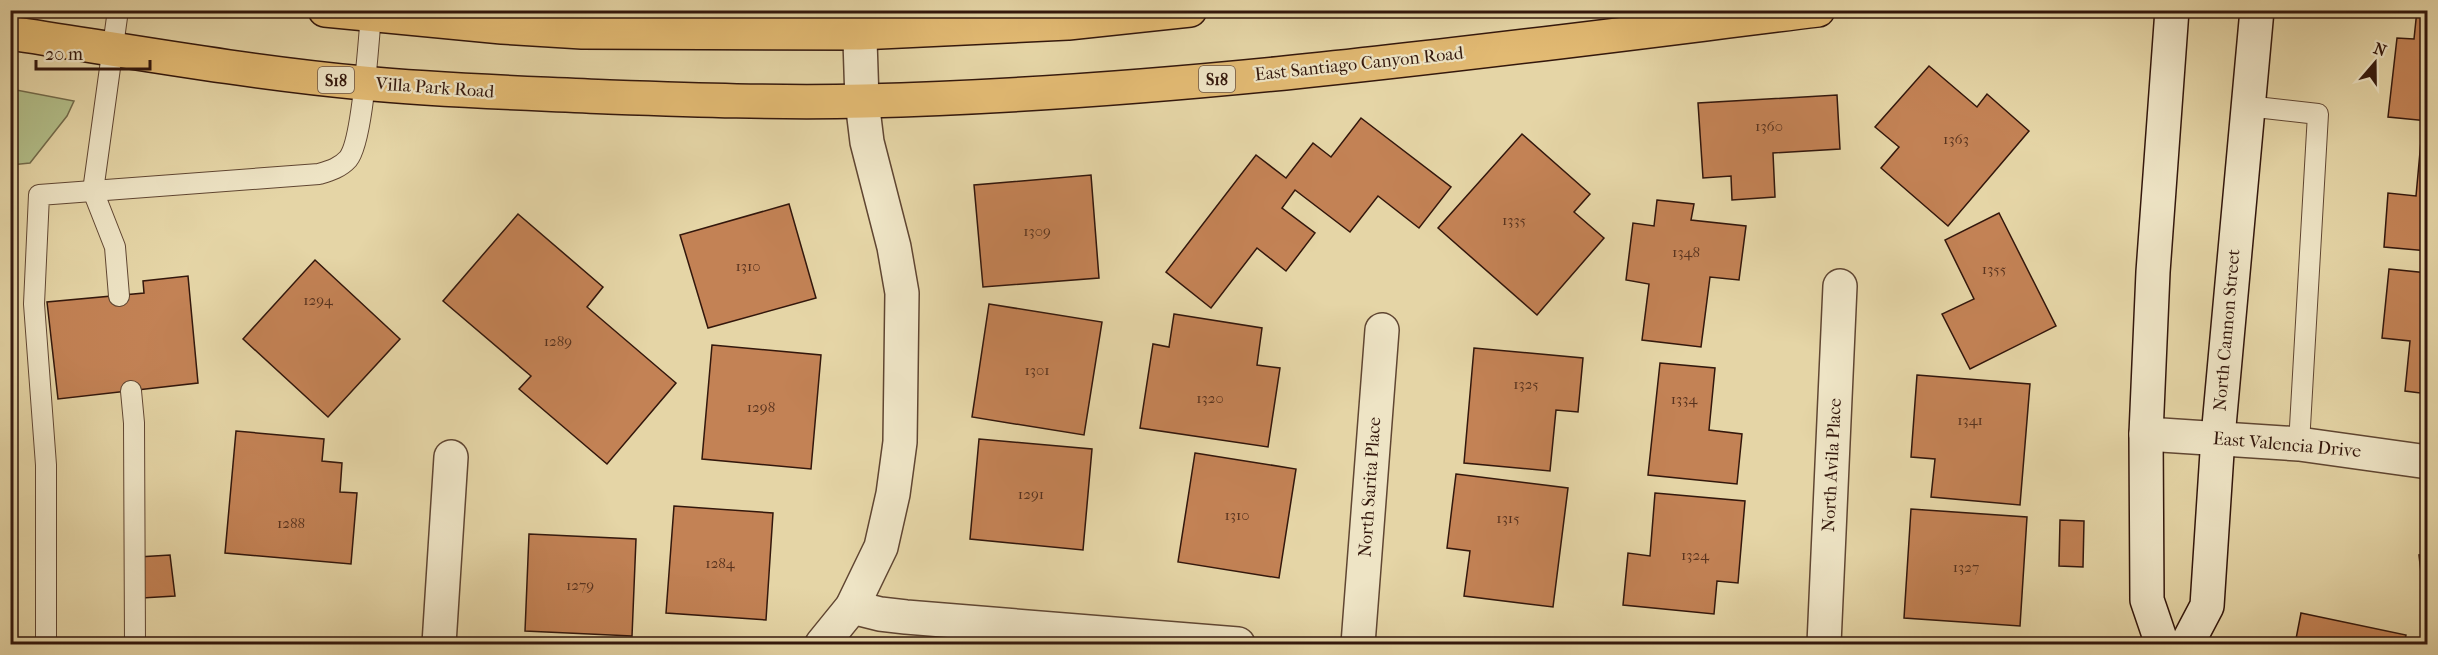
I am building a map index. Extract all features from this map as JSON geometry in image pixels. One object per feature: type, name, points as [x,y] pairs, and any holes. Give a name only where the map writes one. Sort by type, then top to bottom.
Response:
[{"type":"main road","points":[[325,10],[371,16],[582,32],[859,22],[1068,22],[1190,10]]},
{"type":"main road","name":"East Santiago Canyon Road","points":[[862,101],[1187,83],[1571,41],[1818,10]]},
{"type":"main road","name":"Villa Park Road","points":[[10,33],[205,64],[364,83],[502,93],[862,101]]},
{"type":"street","points":[[2162,645],[2147,600],[2146,434],[2153,272],[2172,10]]},
{"type":"street","name":"North Cannon Street","points":[[2187,645],[2207,606],[2218,438],[2257,10]]},
{"type":"street","points":[[822,645],[852,607],[880,547],[893,494],[900,442],[902,292],[894,247],[872,163],[862,101],[859,22]]},
{"type":"street","name":"North Avila Place","points":[[1824,645],[1840,286]]},
{"type":"street","name":"North Sarita Place","points":[[1358,645],[1382,330]]},
{"type":"street","name":"East Valencia Drive","points":[[2146,434],[2299,444],[2427,462]]},
{"type":"street","points":[[439,645],[451,458]]},
{"type":"street","points":[[852,607],[906,617],[1238,645]]},
{"type":"lane","points":[[118,10],[93,191],[115,247],[119,296]]},
{"type":"lane","points":[[46,645],[46,465],[34,304],[39,195],[319,174],[334,170],[347,160],[357,140],[371,16]]},
{"type":"lane","points":[[2247,106],[2318,114],[2299,444]]},
{"type":"lane","points":[[131,391],[134,423],[135,645]]},
{"type":"green space","points":[[11,89],[74,101],[67,116],[30,163],[11,165]]},
{"type":"building","points":[[2417,10],[2428,10],[2428,121],[2388,117],[2397,38],[2414,39]]},
{"type":"building","points":[[1929,66],[1977,107],[1987,94],[2029,131],[1948,226],[1881,168],[1899,147],[1875,127]]},
{"type":"building","points":[[1837,95],[1840,149],[1773,153],[1775,197],[1732,200],[1731,176],[1703,178],[1698,103]]},
{"type":"building","points":[[1361,118],[1451,187],[1419,228],[1378,196],[1350,232],[1295,190],[1282,208],[1315,233],[1286,271],[1257,248],[1211,308],[1166,272],[1256,155],[1286,178],[1313,143],[1331,157]]},
{"type":"building","points":[[2422,130],[2428,130],[2428,251],[2384,247],[2388,193],[2416,196]]},
{"type":"building","points":[[1522,134],[1590,194],[1574,212],[1604,238],[1537,315],[1438,228]]},
{"type":"building","points":[[1091,175],[1099,278],[983,287],[974,185]]},
{"type":"building","points":[[1657,200],[1694,204],[1691,220],[1746,226],[1739,280],[1710,277],[1701,347],[1642,340],[1649,284],[1626,280],[1633,223],[1654,226]]},
{"type":"building","points":[[789,204],[816,298],[708,328],[680,235]]},
{"type":"building","points":[[1999,213],[2056,326],[1970,369],[1942,314],[1974,299],[1945,240]]},
{"type":"building","points":[[518,214],[603,287],[587,307],[676,383],[607,464],[519,389],[531,376],[443,301]]},
{"type":"building","points":[[315,260],[400,339],[328,417],[243,339]]},
{"type":"building","points":[[2389,269],[2428,273],[2428,394],[2405,391],[2410,341],[2382,338]]},
{"type":"building","points":[[188,276],[198,383],[58,399],[47,302],[144,293],[143,281]]},
{"type":"building","points":[[989,304],[1102,322],[1084,435],[972,417]]},
{"type":"building","points":[[1174,314],[1262,328],[1257,365],[1280,368],[1268,447],[1140,428],[1153,344],[1169,347]]},
{"type":"building","points":[[712,345],[821,355],[811,469],[702,459]]},
{"type":"building","points":[[1474,348],[1583,358],[1578,412],[1556,410],[1550,471],[1464,463]]},
{"type":"building","points":[[1660,363],[1715,368],[1709,430],[1742,434],[1737,484],[1648,475]]},
{"type":"building","points":[[1917,375],[2030,384],[2020,505],[1931,497],[1935,459],[1911,457]]},
{"type":"building","points":[[236,431],[324,439],[322,461],[342,463],[340,492],[357,493],[351,564],[225,553]]},
{"type":"building","points":[[979,439],[1092,449],[1083,550],[970,539]]},
{"type":"building","points":[[1195,453],[1296,469],[1279,578],[1178,562]]},
{"type":"building","points":[[1456,474],[1568,488],[1553,607],[1464,596],[1470,551],[1447,548]]},
{"type":"building","points":[[1655,493],[1745,501],[1738,583],[1717,581],[1714,614],[1623,605],[1628,553],[1650,556]]},
{"type":"building","points":[[674,506],[773,513],[766,620],[666,613]]},
{"type":"building","points":[[1911,509],[2027,517],[2020,626],[1904,618]]},
{"type":"building","points":[[2060,520],[2084,521],[2083,567],[2059,566]]},
{"type":"building","points":[[529,534],[636,539],[632,636],[525,631]]},
{"type":"building","points":[[2428,554],[2428,638],[2419,555]]},
{"type":"building","points":[[170,555],[175,596],[142,598],[138,557]]},
{"type":"building","points":[[2301,613],[2406,635],[2404,644],[2295,644]]}]
